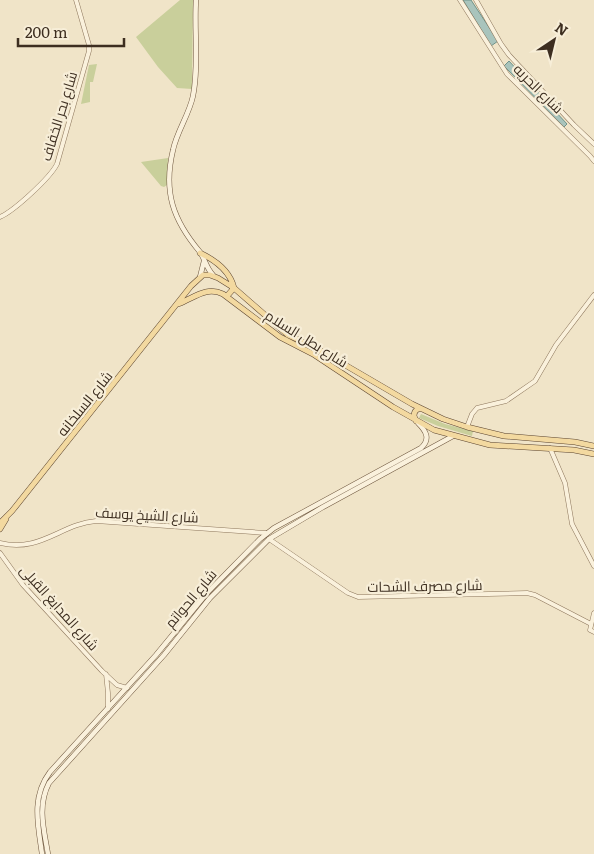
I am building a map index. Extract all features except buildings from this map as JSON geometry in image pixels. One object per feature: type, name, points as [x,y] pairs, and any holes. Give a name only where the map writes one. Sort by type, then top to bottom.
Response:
[{"type":"main road","points":[[196,0],[193,94],[173,148],[169,189],[171,202],[179,224],[213,275]]},
{"type":"main road","points":[[200,253],[212,259],[230,276],[234,288],[227,296]]},
{"type":"main road","points":[[178,304],[200,277],[204,261]]},
{"type":"main road","points":[[200,277],[213,275]]},
{"type":"main road","name":"شارع بطل السلام","points":[[213,275],[234,288],[283,331],[403,414],[434,430],[452,436],[496,445],[567,449],[594,454]]},
{"type":"main road","name":"شارع بطل السلام","points":[[178,304],[205,291],[220,292],[280,337],[314,351],[443,420],[511,437],[568,441],[594,446]]},
{"type":"main road","name":"شارع السلخانه","points":[[7,516],[178,304]]},
{"type":"main road","points":[[403,414],[408,409],[410,402]]},
{"type":"main road","points":[[417,422],[414,418],[415,412],[418,409],[423,410]]},
{"type":"main road","name":"شارع الحواتم","points":[[42,854],[36,811],[39,793],[47,776],[127,688],[158,657],[207,593],[266,533],[322,505],[423,447],[426,442],[426,433],[417,422]]},
{"type":"main road","name":"شارع الحواتم","points":[[329,501],[452,436]]},
{"type":"main road","points":[[567,449],[569,446],[568,441]]},
{"type":"main road","name":"شارع الحواتم","points":[[48,854],[41,812],[44,794],[53,779],[220,587],[268,540],[322,505]]},
{"type":"main road","points":[[0,523],[7,516]]},
{"type":"main road","points":[[0,529],[7,516]]},
{"type":"main road","points":[[76,744],[80,748]]},
{"type":"street","name":"شارع بحر الخفاف","points":[[0,216],[6,214],[46,180],[57,164],[89,51],[89,44],[76,0]]},
{"type":"street","name":"شارع الحريه","points":[[460,0],[510,77],[594,161]]},
{"type":"street","points":[[476,0],[500,44],[509,55],[594,144]]},
{"type":"street","points":[[493,51],[500,44]]},
{"type":"street","points":[[500,63],[509,55]]},
{"type":"street","points":[[568,134],[569,129],[574,125]]},
{"type":"street","points":[[590,156],[594,151]]},
{"type":"street","points":[[467,427],[472,414],[477,408],[510,399],[535,381],[556,344],[594,295]]},
{"type":"street","points":[[550,448],[565,483],[572,524],[594,566]]},
{"type":"street","name":"شارع الشيخ يوسف","points":[[0,543],[12,545],[31,544],[85,523],[96,521],[266,533]]},
{"type":"street","name":"شارع مصرف الشحات","points":[[268,540],[358,597],[527,593],[535,595],[591,624]]},
{"type":"street","name":"شارع المدابغ القبلى","points":[[0,553],[23,585],[106,674],[117,685],[127,688]]},
{"type":"street","points":[[592,631],[591,624],[594,613]]},
{"type":"street","points":[[106,674],[108,709]]},
{"type":"green space","points":[[180,0],[193,0],[192,89],[177,88],[158,67],[136,37]]},
{"type":"green space","points":[[97,64],[93,82],[90,82],[90,102],[81,104],[89,65]]},
{"type":"green space","points":[[168,158],[167,185],[164,187],[161,186],[141,162]]},
{"type":"green space","points":[[421,414],[445,424],[473,431],[472,436],[419,418]]},
{"type":"water","points":[[463,0],[471,0],[498,41],[491,46]]},
{"type":"water","points":[[509,61],[567,124],[564,127],[504,66]]}]
